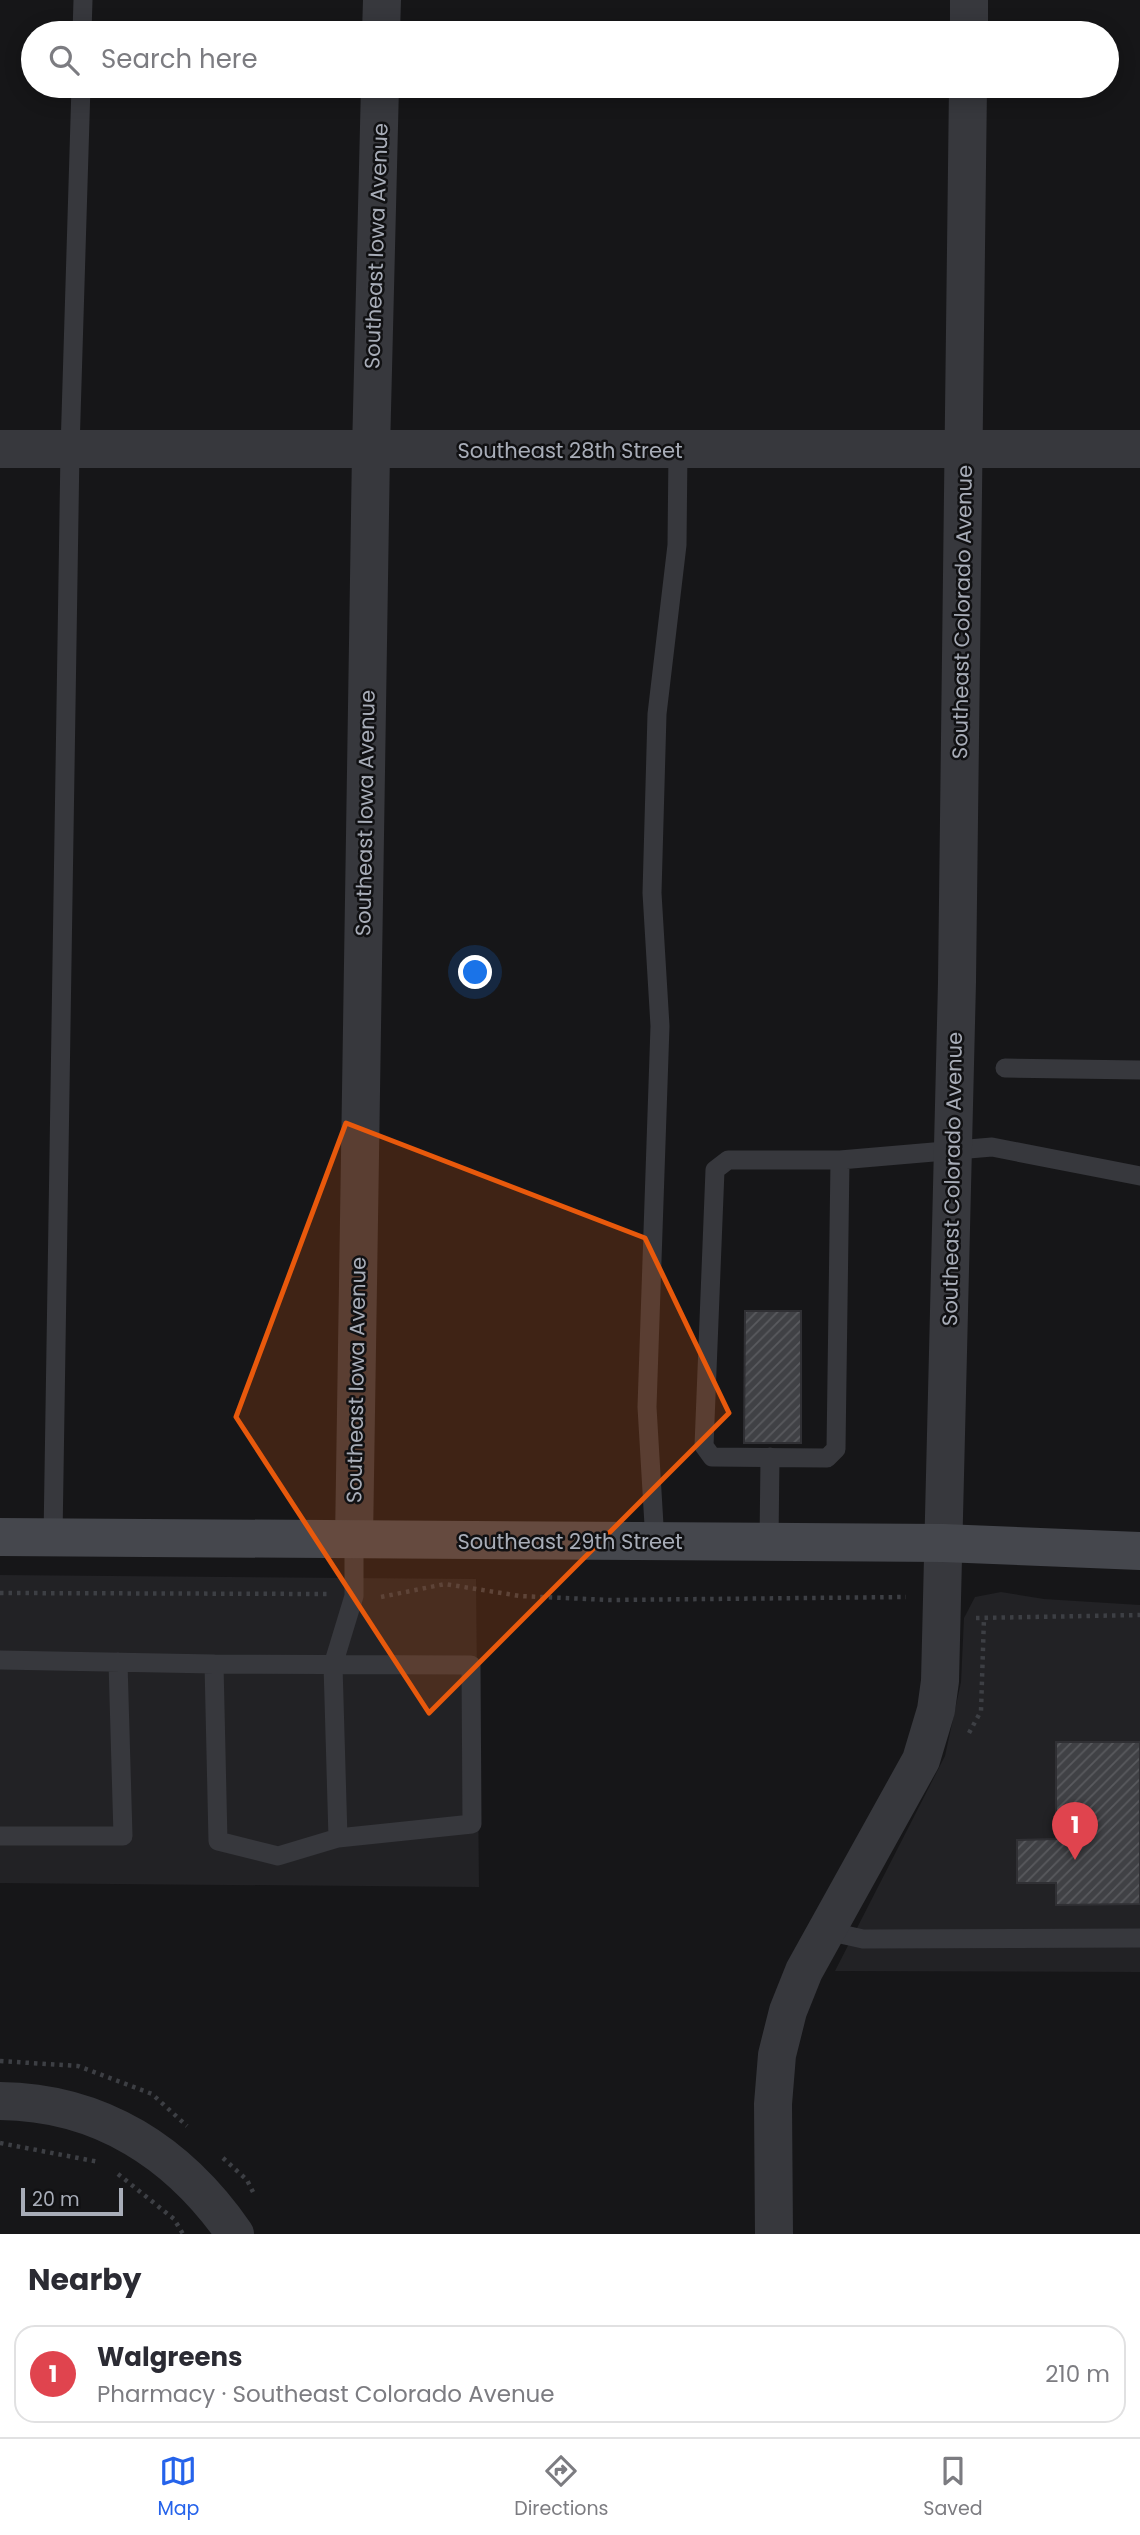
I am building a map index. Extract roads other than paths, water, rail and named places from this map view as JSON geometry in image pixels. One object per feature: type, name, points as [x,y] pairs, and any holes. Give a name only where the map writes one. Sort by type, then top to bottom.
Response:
[{"type":"main road","name":"Southeast 29th Street","points":[[0,1537],[943,1543],[1140,1551]]},
{"type":"street","points":[[382,0],[382,21]]},
{"type":"street","points":[[969,0],[969,21]]},
{"type":"street","name":"Southeast Iowa Avenue","points":[[354,1540],[370,450],[380,98]]},
{"type":"street","name":"Southeast Colorado Avenue","points":[[774,2234],[773,2104],[777,2055],[788,2011],[804,1970],[921,1760],[936,1710],[941,1616],[953,1151],[968,98]]},
{"type":"street","name":"Southeast 28th Street","points":[[0,449],[1140,449]]},
{"type":"street","points":[[0,2101],[57,2107],[102,2120],[143,2141],[182,2170],[212,2201],[235,2234]]},
{"type":"lane","points":[[82,21],[83,0]]},
{"type":"lane","points":[[53,1538],[70,450],[80,98]]},
{"type":"lane","points":[[655,1542],[647,1407],[660,1026],[652,893],[657,714],[677,545],[678,450]]},
{"type":"lane","points":[[1005,1068],[1140,1070]]},
{"type":"lane","points":[[839,1160],[836,1449],[827,1458],[712,1457],[704,1446],[715,1170],[728,1160],[839,1160],[992,1147],[1140,1176]]},
{"type":"lane","points":[[769,1542],[770,1457]]},
{"type":"lane","points":[[338,1838],[333,1665],[354,1595],[354,1540]]},
{"type":"lane","points":[[0,1660],[471,1665],[472,1824],[338,1838],[278,1856],[218,1841],[214,1664]]},
{"type":"lane","points":[[0,1836],[123,1836],[118,1662]]},
{"type":"lane","points":[[827,1931],[863,1939],[1140,1938]]},
{"type":"place","name":"Walgreens","points":[[1075,1860]]}]
